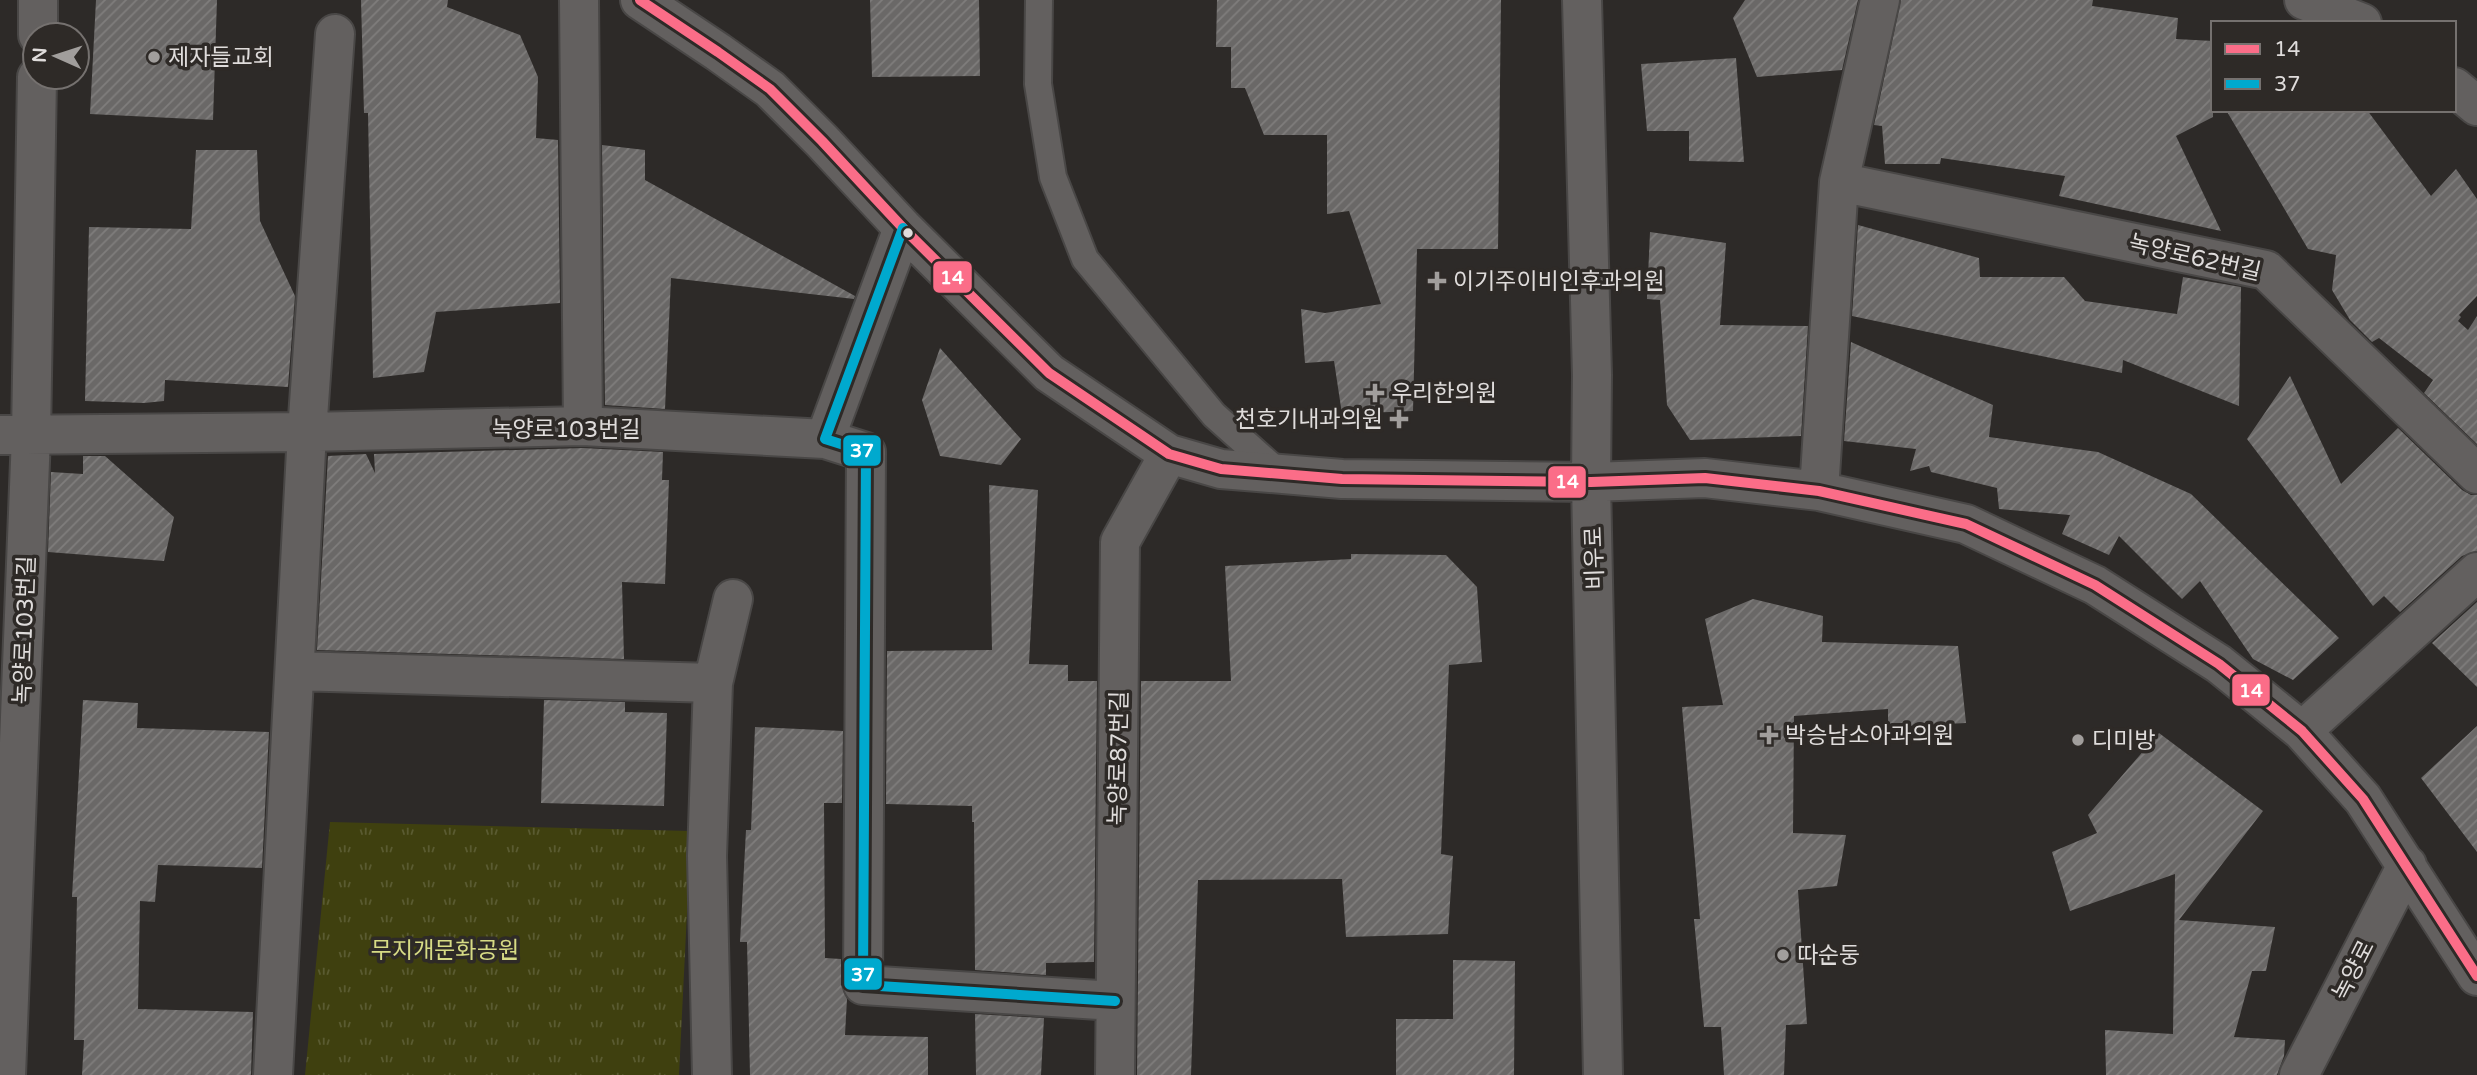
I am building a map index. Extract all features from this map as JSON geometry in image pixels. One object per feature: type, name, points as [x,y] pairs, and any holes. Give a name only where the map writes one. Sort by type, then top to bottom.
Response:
[{"type":"street","points":[[38,0],[38,21]]},
{"type":"street","points":[[579,0],[583,426]]},
{"type":"street","points":[[640,0],[770,89],[903,228],[1049,373],[1169,454],[1222,469],[1342,480],[1591,482],[1705,478],[1819,491],[1966,524],[2095,585],[2219,664],[2302,731],[2363,799],[2477,976]]},
{"type":"street","name":"비우로","points":[[1582,0],[1592,375],[1591,482],[1603,1075]]},
{"type":"street","points":[[1819,491],[1839,182],[1880,0]]},
{"type":"street","points":[[2304,0],[2357,21]]},
{"type":"street","points":[[274,1075],[307,432],[335,34]]},
{"type":"street","points":[[2456,89],[2477,106]]},
{"type":"street","name":"녹양로103번길","points":[[6,1075],[16,435],[36,91]]},
{"type":"street","name":"녹양로62번길","points":[[1839,182],[2266,270],[2477,474]]},
{"type":"street","points":[[903,228],[825,439],[866,452],[863,985],[1115,1001]]},
{"type":"street","name":"녹양로103번길","points":[[16,435],[583,426],[825,439]]},
{"type":"street","name":"녹양로87번길","points":[[1115,1075],[1120,542],[1169,454]]},
{"type":"street","points":[[2302,731],[2477,572]]},
{"type":"street","points":[[712,1075],[707,856],[713,682],[733,599]]},
{"type":"street","points":[[295,671],[713,682]]},
{"type":"street","name":"녹양로","points":[[2299,1075],[2407,865]]},
{"type":"lane","points":[[1039,0],[1038,84],[1053,177],[1085,259],[1214,415],[1280,474]]},
{"type":"green space","name":"무지개문화공원","points":[[330,822],[691,831],[679,1075],[305,1075]]},
{"type":"building","name":"제자들교회","points":[[96,0],[217,0],[213,120],[90,114]]},
{"type":"building","points":[[361,0],[448,0],[447,7],[520,35],[538,77],[536,138],[558,140],[560,303],[436,312],[424,372],[373,378],[368,113],[364,113]]},
{"type":"building","points":[[870,0],[979,0],[980,76],[872,77]]},
{"type":"building","points":[[1217,0],[1501,0],[1498,249],[1417,249],[1413,411],[1342,414],[1334,361],[1305,363],[1301,309],[1325,313],[1381,304],[1349,211],[1327,214],[1327,135],[1264,135],[1245,88],[1231,88],[1231,47],[1216,47]]},
{"type":"building","points":[[1745,0],[1858,0],[1842,70],[1757,77],[1733,18]]},
{"type":"building","points":[[1901,0],[2093,0],[2092,6],[2178,18],[2176,39],[2211,41],[2213,117],[2176,136],[2221,231],[2059,196],[2065,176],[1941,158],[1940,164],[1885,164],[1882,126],[1874,125]]},
{"type":"building","points":[[1736,58],[1744,162],[1689,161],[1689,131],[1647,131],[1641,64]]},
{"type":"building","points":[[2227,112],[2368,112],[2431,196],[2456,169],[2477,199],[2477,296],[2459,315],[2461,317],[2458,321],[2468,330],[2477,316],[2477,444],[2424,393],[2433,380],[2379,338],[2372,342],[2350,320],[2332,290],[2336,255],[2308,249]]},
{"type":"building","points":[[602,145],[645,150],[645,180],[855,296],[854,299],[671,278],[665,409],[605,405]]},
{"type":"building","points":[[196,150],[257,150],[260,221],[295,296],[288,387],[165,380],[164,401],[85,401],[89,227],[191,229]]},
{"type":"building","points":[[1858,225],[1979,258],[1980,277],[2064,277],[2085,301],[2177,314],[2183,277],[2241,287],[2239,406],[2123,360],[2122,373],[1852,316]]},
{"type":"building","points":[[1650,232],[1726,243],[1720,325],[1808,326],[1801,436],[1690,440],[1667,405],[1660,300],[1647,299]]},
{"type":"building","points":[[1851,342],[1993,405],[1989,437],[2098,452],[2191,494],[2339,638],[2293,680],[2253,659],[2200,581],[2182,599],[2119,536],[2109,555],[2062,534],[2070,515],[1999,509],[1997,488],[1931,472],[1929,466],[1910,471],[1916,449],[1844,441]]},
{"type":"building","points":[[940,348],[1021,439],[1001,465],[940,456],[922,400]]},
{"type":"building","points":[[2290,376],[2341,484],[2398,428],[2462,490],[2477,495],[2477,551],[2462,556],[2400,612],[2384,596],[2373,606],[2247,439]]},
{"type":"building","points":[[583,448],[663,452],[662,480],[669,480],[665,584],[622,582],[624,659],[317,650],[328,456],[366,454],[375,473],[374,454]]},
{"type":"building","points":[[83,456],[105,456],[174,517],[164,561],[48,552],[51,472],[83,474]]},
{"type":"building","points":[[989,485],[1038,490],[1029,664],[1068,665],[1068,681],[1097,681],[1094,962],[1046,963],[1046,975],[975,970],[972,806],[886,804],[887,651],[992,650]]},
{"type":"building","points":[[1351,554],[1446,555],[1477,587],[1482,662],[1449,665],[1441,854],[1453,856],[1448,934],[1346,937],[1342,879],[1198,880],[1191,1075],[1137,1075],[1141,681],[1231,681],[1225,566],[1351,559]]},
{"type":"building","points":[[1753,599],[1823,616],[1822,642],[1958,646],[1966,723],[1888,727],[1888,709],[1794,716],[1793,833],[1846,835],[1837,886],[1798,890],[1807,1024],[1786,1025],[1784,1075],[1724,1075],[1721,1027],[1704,1027],[1694,919],[1700,919],[1682,707],[1723,705],[1705,619]]},
{"type":"building","points":[[2477,602],[2477,687],[2432,643]]},
{"type":"building","points":[[83,700],[138,703],[137,728],[269,732],[262,868],[158,865],[155,902],[140,901],[138,1009],[253,1012],[251,1075],[82,1075],[84,1040],[74,1040],[77,897],[72,897]]},
{"type":"building","points":[[544,700],[625,702],[625,712],[667,713],[664,806],[541,803]]},
{"type":"building","points":[[2477,726],[2477,852],[2421,778]]},
{"type":"building","points":[[755,727],[843,731],[842,803],[824,803],[825,958],[841,959],[841,985],[847,999],[845,1035],[928,1037],[928,1075],[750,1075],[747,942],[740,942],[746,830],[751,830]]},
{"type":"building","points":[[2159,733],[2263,811],[2179,920],[2275,927],[2266,971],[2252,971],[2234,1037],[2285,1040],[2284,1056],[2277,1075],[2106,1075],[2105,1030],[2173,1034],[2175,874],[2070,911],[2052,852],[2097,833],[2088,815]]},
{"type":"building","points":[[1453,960],[1515,961],[1514,1075],[1396,1075],[1396,1019],[1453,1019]]},
{"type":"building","points":[[975,1014],[1044,1018],[1041,1075],[976,1075]]},
{"type":"transit line","name":"14","points":[[640,0],[770,89],[903,228],[1049,373],[1169,454],[1221,469],[1342,479],[1591,482],[1705,478],[1819,491],[1966,524],[2095,585],[2219,664],[2302,731],[2363,799],[2477,976]]},
{"type":"transit line","name":"37","points":[[903,228],[825,439],[866,452],[863,985],[1115,1001]]},
{"type":"place","name":"제자들교회","points":[[154,57]]},
{"type":"place","name":"이기주이비인후과의원","points":[[1437,281]]},
{"type":"place","name":"우리한의원","points":[[1375,393]]},
{"type":"place","name":"천호기내과의원","points":[[1399,419]]},
{"type":"place","name":"박승남소아과의원","points":[[1769,735]]},
{"type":"place","name":"디미방","points":[[2078,740]]},
{"type":"place","name":"따순둥","points":[[1783,955]]}]
